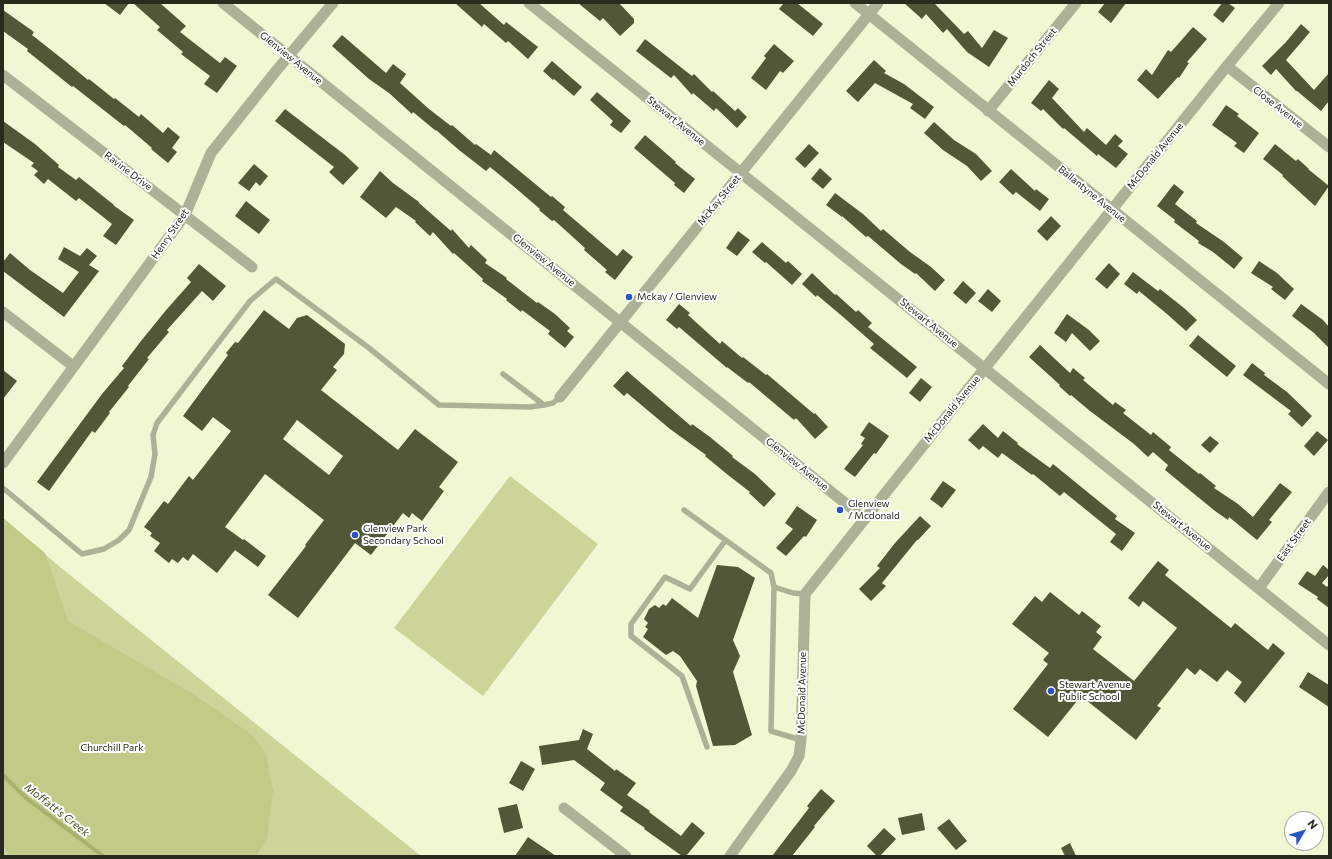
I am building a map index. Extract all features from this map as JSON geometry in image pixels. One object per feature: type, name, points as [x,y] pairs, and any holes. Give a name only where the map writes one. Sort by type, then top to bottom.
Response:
[{"type":"street","name":"Glenview Avenue","points":[[223,3],[864,519]]},
{"type":"street","name":"Henry Street","points":[[3,463],[185,215],[211,153],[333,3]]},
{"type":"street","name":"Stewart Avenue","points":[[529,3],[1329,645]]},
{"type":"street","name":"Ballantyne Avenue","points":[[855,3],[1329,384]]},
{"type":"street","name":"McKay Street","points":[[560,397],[878,3]]},
{"type":"street","name":"Murdoch Street","points":[[988,111],[1076,3]]},
{"type":"street","name":"McDonald Avenue","points":[[730,856],[795,764],[799,756],[801,740],[805,594],[1279,3]]},
{"type":"street","name":"Close Avenue","points":[[1227,66],[1329,147]]},
{"type":"street","name":"Ravine Drive","points":[[3,75],[252,267]]},
{"type":"street","points":[[3,312],[73,366]]},
{"type":"street","name":"East Street","points":[[1259,588],[1329,492]]},
{"type":"street","points":[[564,808],[626,856]]},
{"type":"lane","points":[[3,488],[82,554],[104,549],[119,540],[129,530],[152,477],[155,454],[153,435],[157,423],[250,301],[276,278],[369,348],[439,405],[530,407],[553,403],[560,397]]},
{"type":"lane","points":[[503,374],[544,405]]},
{"type":"lane","points":[[684,510],[771,574],[774,587],[771,731],[801,740]]},
{"type":"lane","points":[[707,747],[682,676],[631,636],[630,624],[665,577],[690,588],[725,541]]},
{"type":"lane","points":[[774,587],[805,594]]},
{"type":"green space","points":[[510,476],[598,544],[483,696],[394,628]]},
{"type":"green space","name":"Churchill Park","points":[[3,518],[60,567],[421,856],[3,856]]},
{"type":"green space","name":"Churchill Park","points":[[3,518],[45,553],[68,621],[193,694],[251,734],[266,753],[273,791],[267,838],[256,856],[10,856],[3,846]]},
{"type":"building","points":[[104,3],[129,3],[120,15]]},
{"type":"building","points":[[133,3],[160,3],[186,26],[180,32],[220,63],[225,57],[237,66],[217,93],[204,84],[210,76],[181,54],[183,52],[157,30],[160,27]]},
{"type":"building","points":[[455,3],[479,3],[504,25],[506,22],[538,47],[528,59],[508,41],[506,43],[484,24],[482,27]]},
{"type":"building","points":[[578,3],[619,3],[634,19],[634,23],[620,36],[603,18],[600,21]]},
{"type":"building","points":[[784,3],[797,3],[823,24],[813,36],[779,9]]},
{"type":"building","points":[[904,3],[936,3],[935,4],[964,34],[968,31],[982,48],[994,30],[1008,38],[989,67],[967,52],[947,29],[943,33],[926,14],[922,19]]},
{"type":"building","points":[[1105,3],[1126,3],[1111,23],[1098,12]]},
{"type":"building","points":[[1222,3],[1228,3],[1235,8],[1223,23],[1213,15]]},
{"type":"building","points":[[3,10],[34,32],[32,35],[88,80],[89,79],[139,117],[141,114],[163,133],[168,127],[180,137],[172,148],[177,152],[168,163],[125,125],[124,126],[73,86],[72,87],[27,51],[28,49],[3,31]]},
{"type":"building","points":[[1301,24],[1310,32],[1286,60],[1314,90],[1329,73],[1329,101],[1321,111],[1296,91],[1276,69],[1271,75],[1262,66],[1286,42]]},
{"type":"building","points":[[1193,27],[1207,39],[1187,62],[1189,63],[1179,78],[1178,77],[1158,99],[1137,80],[1146,69],[1152,75],[1168,50],[1171,52]]},
{"type":"building","points":[[342,35],[386,73],[393,64],[406,74],[400,83],[429,109],[451,126],[452,125],[475,145],[476,144],[491,155],[494,150],[565,207],[563,210],[617,256],[623,249],[633,257],[615,280],[605,272],[607,270],[584,250],[585,248],[554,220],[552,221],[539,210],[540,209],[512,185],[490,167],[486,171],[413,112],[412,114],[332,46]]},
{"type":"building","points":[[645,39],[692,76],[694,74],[712,92],[713,91],[735,111],[738,108],[747,117],[737,128],[716,108],[714,111],[693,93],[692,95],[674,75],[671,78],[636,51]]},
{"type":"building","points":[[774,44],[794,61],[783,73],[780,71],[766,90],[751,78],[766,58],[764,56]]},
{"type":"building","points":[[874,60],[886,71],[884,73],[904,84],[934,107],[925,119],[910,108],[913,104],[875,83],[858,102],[846,91]]},
{"type":"building","points":[[552,61],[582,87],[574,96],[543,71]]},
{"type":"building","points":[[1049,80],[1059,89],[1052,98],[1084,132],[1087,128],[1106,145],[1115,134],[1123,141],[1118,146],[1128,154],[1116,168],[1098,154],[1097,156],[1064,128],[1063,129],[1043,109],[1041,111],[1031,103]]},
{"type":"building","points":[[597,92],[631,121],[621,133],[610,125],[613,121],[590,100]]},
{"type":"building","points":[[1226,105],[1239,114],[1237,116],[1259,133],[1244,153],[1234,146],[1237,143],[1212,125]]},
{"type":"building","points":[[285,109],[345,155],[359,168],[343,185],[329,172],[334,167],[275,121]]},
{"type":"building","points":[[3,121],[35,144],[59,165],[58,167],[76,180],[79,177],[134,220],[116,245],[103,236],[112,224],[79,198],[76,201],[48,179],[44,184],[34,175],[38,171],[31,166],[34,163],[3,142]]},
{"type":"building","points":[[934,122],[954,140],[976,154],[992,171],[981,181],[967,166],[943,150],[924,133]]},
{"type":"building","points":[[645,135],[676,162],[675,163],[695,179],[684,193],[674,185],[675,183],[634,148]]},
{"type":"building","points":[[809,144],[819,153],[805,168],[795,159]]},
{"type":"building","points":[[1275,144],[1296,161],[1298,159],[1329,186],[1315,206],[1282,176],[1283,175],[1263,159]]},
{"type":"building","points":[[254,164],[268,176],[260,186],[256,182],[249,191],[238,183]]},
{"type":"building","points":[[820,168],[832,179],[823,189],[811,179]]},
{"type":"building","points":[[1011,169],[1035,191],[1036,189],[1049,199],[1040,211],[1016,192],[1013,195],[999,182]]},
{"type":"building","points":[[380,171],[393,183],[419,202],[451,231],[452,229],[469,248],[471,245],[487,260],[485,263],[507,278],[506,279],[537,303],[538,302],[555,314],[570,328],[567,331],[574,337],[565,348],[548,334],[550,331],[522,310],[521,312],[506,300],[507,299],[482,281],[483,279],[454,253],[453,254],[433,232],[430,236],[415,222],[416,221],[396,207],[386,218],[360,197]]},
{"type":"building","points":[[1174,184],[1184,192],[1175,204],[1197,221],[1196,223],[1224,242],[1243,258],[1234,269],[1213,252],[1198,243],[1199,241],[1174,222],[1175,220],[1157,206]]},
{"type":"building","points":[[835,193],[863,214],[881,231],[883,229],[945,280],[935,291],[916,273],[915,274],[901,264],[868,236],[866,237],[842,216],[826,205]]},
{"type":"building","points":[[246,201],[270,220],[259,234],[235,216]]},
{"type":"building","points":[[1051,216],[1061,226],[1047,241],[1037,231]]},
{"type":"building","points":[[738,231],[750,240],[737,256],[726,248]]},
{"type":"building","points":[[762,242],[786,263],[788,261],[802,274],[792,285],[752,252]]},
{"type":"building","points":[[64,247],[80,256],[87,248],[97,256],[89,265],[99,271],[64,317],[3,271],[3,262],[10,253],[30,270],[63,293],[79,272],[58,259]]},
{"type":"building","points":[[1259,261],[1277,273],[1294,289],[1285,300],[1271,289],[1273,287],[1251,273]]},
{"type":"building","points":[[1109,263],[1120,274],[1107,289],[1095,279]]},
{"type":"building","points":[[199,264],[226,286],[213,301],[202,291],[167,330],[169,332],[147,358],[149,359],[109,412],[110,413],[95,433],[92,431],[49,491],[37,482],[102,394],[124,368],[122,366],[141,341],[191,282],[187,278]]},
{"type":"building","points":[[1133,272],[1158,291],[1160,289],[1197,320],[1186,331],[1139,291],[1137,294],[1124,284]]},
{"type":"building","points":[[812,273],[835,295],[836,294],[856,312],[858,310],[872,323],[868,327],[917,367],[907,378],[870,348],[874,344],[802,284]]},
{"type":"building","points":[[963,281],[976,293],[966,304],[953,293]]},
{"type":"building","points":[[988,289],[1001,301],[992,312],[978,301]]},
{"type":"building","points":[[679,304],[690,313],[688,315],[720,344],[722,341],[742,358],[743,357],[766,375],[767,374],[814,414],[815,413],[828,427],[815,439],[796,418],[794,420],[749,382],[748,383],[727,368],[679,327],[677,329],[666,320]]},
{"type":"building","points":[[1301,304],[1323,320],[1329,327],[1329,348],[1314,333],[1292,316]]},
{"type":"building","points":[[264,310],[289,329],[297,318],[307,315],[345,344],[344,354],[333,367],[337,370],[321,390],[398,450],[415,429],[458,462],[439,487],[444,491],[422,521],[412,513],[409,518],[403,513],[371,555],[355,543],[298,618],[268,595],[324,520],[265,474],[225,527],[266,556],[258,567],[235,550],[217,573],[193,554],[188,561],[183,557],[178,563],[172,559],[169,563],[154,551],[160,543],[150,536],[152,533],[144,527],[164,501],[168,504],[189,476],[193,480],[231,431],[213,417],[202,431],[183,416],[228,355],[226,353],[235,342],[238,343]],"holes":[[[297,420],[343,456],[329,475],[283,439]]]},
{"type":"building","points":[[1067,314],[1089,330],[1100,341],[1090,351],[1072,333],[1066,342],[1054,333]]},
{"type":"building","points":[[1198,335],[1236,366],[1227,377],[1189,346]]},
{"type":"building","points":[[1040,345],[1070,373],[1073,368],[1085,378],[1083,380],[1113,405],[1115,402],[1126,410],[1123,413],[1151,435],[1153,432],[1171,447],[1169,450],[1216,486],[1214,488],[1238,504],[1253,517],[1280,483],[1292,492],[1269,520],[1272,522],[1257,540],[1229,517],[1228,520],[1215,511],[1165,470],[1168,465],[1153,452],[1148,457],[1134,444],[1059,386],[1060,385],[1029,357]]},
{"type":"building","points":[[1252,363],[1265,373],[1264,375],[1287,392],[1312,416],[1302,427],[1288,414],[1291,411],[1243,375]]},
{"type":"building","points":[[3,370],[17,381],[3,399]]},
{"type":"building","points":[[627,371],[691,426],[692,424],[710,437],[733,456],[732,457],[755,474],[776,494],[764,507],[749,493],[750,492],[705,456],[706,455],[670,429],[627,393],[624,396],[613,386]]},
{"type":"building","points":[[921,378],[932,387],[920,402],[909,393]]},
{"type":"building","points":[[869,422],[889,436],[876,454],[874,453],[855,477],[844,469],[863,445],[861,444],[865,438],[860,435]]},
{"type":"building","points":[[983,424],[998,438],[1003,431],[1018,443],[1017,444],[1050,468],[1053,464],[1117,516],[1115,519],[1135,533],[1122,551],[1110,542],[1116,534],[1064,492],[1060,496],[1033,474],[1032,475],[1002,453],[998,458],[983,446],[979,450],[968,440]]},
{"type":"building","points":[[1317,431],[1328,440],[1314,456],[1304,446]]},
{"type":"building","points":[[1210,436],[1219,443],[1210,453],[1201,445]]},
{"type":"building","points":[[943,481],[956,490],[942,508],[930,499]]},
{"type":"building","points":[[797,506],[817,520],[806,537],[804,536],[786,556],[776,548],[793,529],[785,523]]},
{"type":"building","points":[[920,516],[931,526],[917,540],[882,583],[886,586],[871,601],[859,589],[880,568],[877,566],[895,543]]},
{"type":"building","points":[[1158,561],[1169,570],[1165,575],[1231,628],[1235,623],[1268,650],[1273,643],[1285,653],[1245,703],[1234,693],[1242,682],[1227,670],[1217,682],[1200,669],[1195,675],[1187,668],[1157,706],[1161,708],[1136,740],[1081,696],[1048,737],[1013,709],[1048,664],[1043,660],[1049,653],[1012,624],[1035,596],[1042,602],[1050,592],[1079,615],[1082,611],[1101,626],[1096,632],[1102,637],[1093,649],[1134,681],[1177,628],[1143,601],[1139,607],[1128,598]]},
{"type":"building","points":[[717,565],[738,567],[755,578],[733,640],[740,656],[733,672],[752,735],[735,745],[713,746],[696,686],[697,681],[680,656],[673,651],[666,655],[643,637],[648,629],[645,627],[648,623],[644,619],[649,609],[655,605],[659,608],[663,604],[666,606],[672,598],[698,618]]},
{"type":"building","points":[[1323,565],[1329,570],[1329,575],[1322,583],[1327,587],[1329,584],[1329,608],[1317,599],[1318,597],[1298,584],[1307,571],[1315,576]]},
{"type":"building","points":[[1308,672],[1329,685],[1329,707],[1299,687]]},
{"type":"building","points":[[583,729],[593,734],[587,749],[615,771],[616,769],[636,783],[627,795],[681,836],[692,822],[705,833],[686,856],[682,856],[620,811],[623,807],[600,790],[605,783],[574,760],[542,765],[539,746],[579,740]]},
{"type":"building","points":[[521,761],[535,769],[523,791],[509,783]]},
{"type":"building","points":[[821,789],[835,801],[792,856],[772,856],[809,808],[807,806]]},
{"type":"building","points":[[517,804],[523,828],[504,833],[498,808]]},
{"type":"building","points":[[922,813],[925,830],[902,835],[898,818]]},
{"type":"building","points":[[949,819],[967,841],[956,850],[937,828]]},
{"type":"building","points":[[884,828],[896,839],[880,856],[877,856],[867,846]]},
{"type":"building","points":[[528,837],[556,856],[515,856]]},
{"type":"building","points":[[1070,843],[1076,856],[1065,856],[1061,848]]},
{"type":"waterway","name":"Moffatt's Creek","points":[[3,775],[26,798],[103,856]]},
{"type":"place","name":"Mckay / Glenview","points":[[629,297]]},
{"type":"place","name":"Glenview / Mcdonald","points":[[840,510]]},
{"type":"place","name":"Glenview Park Secondary School","points":[[355,535]]},
{"type":"place","name":"Stewart Avenue Public School","points":[[1051,691]]}]
